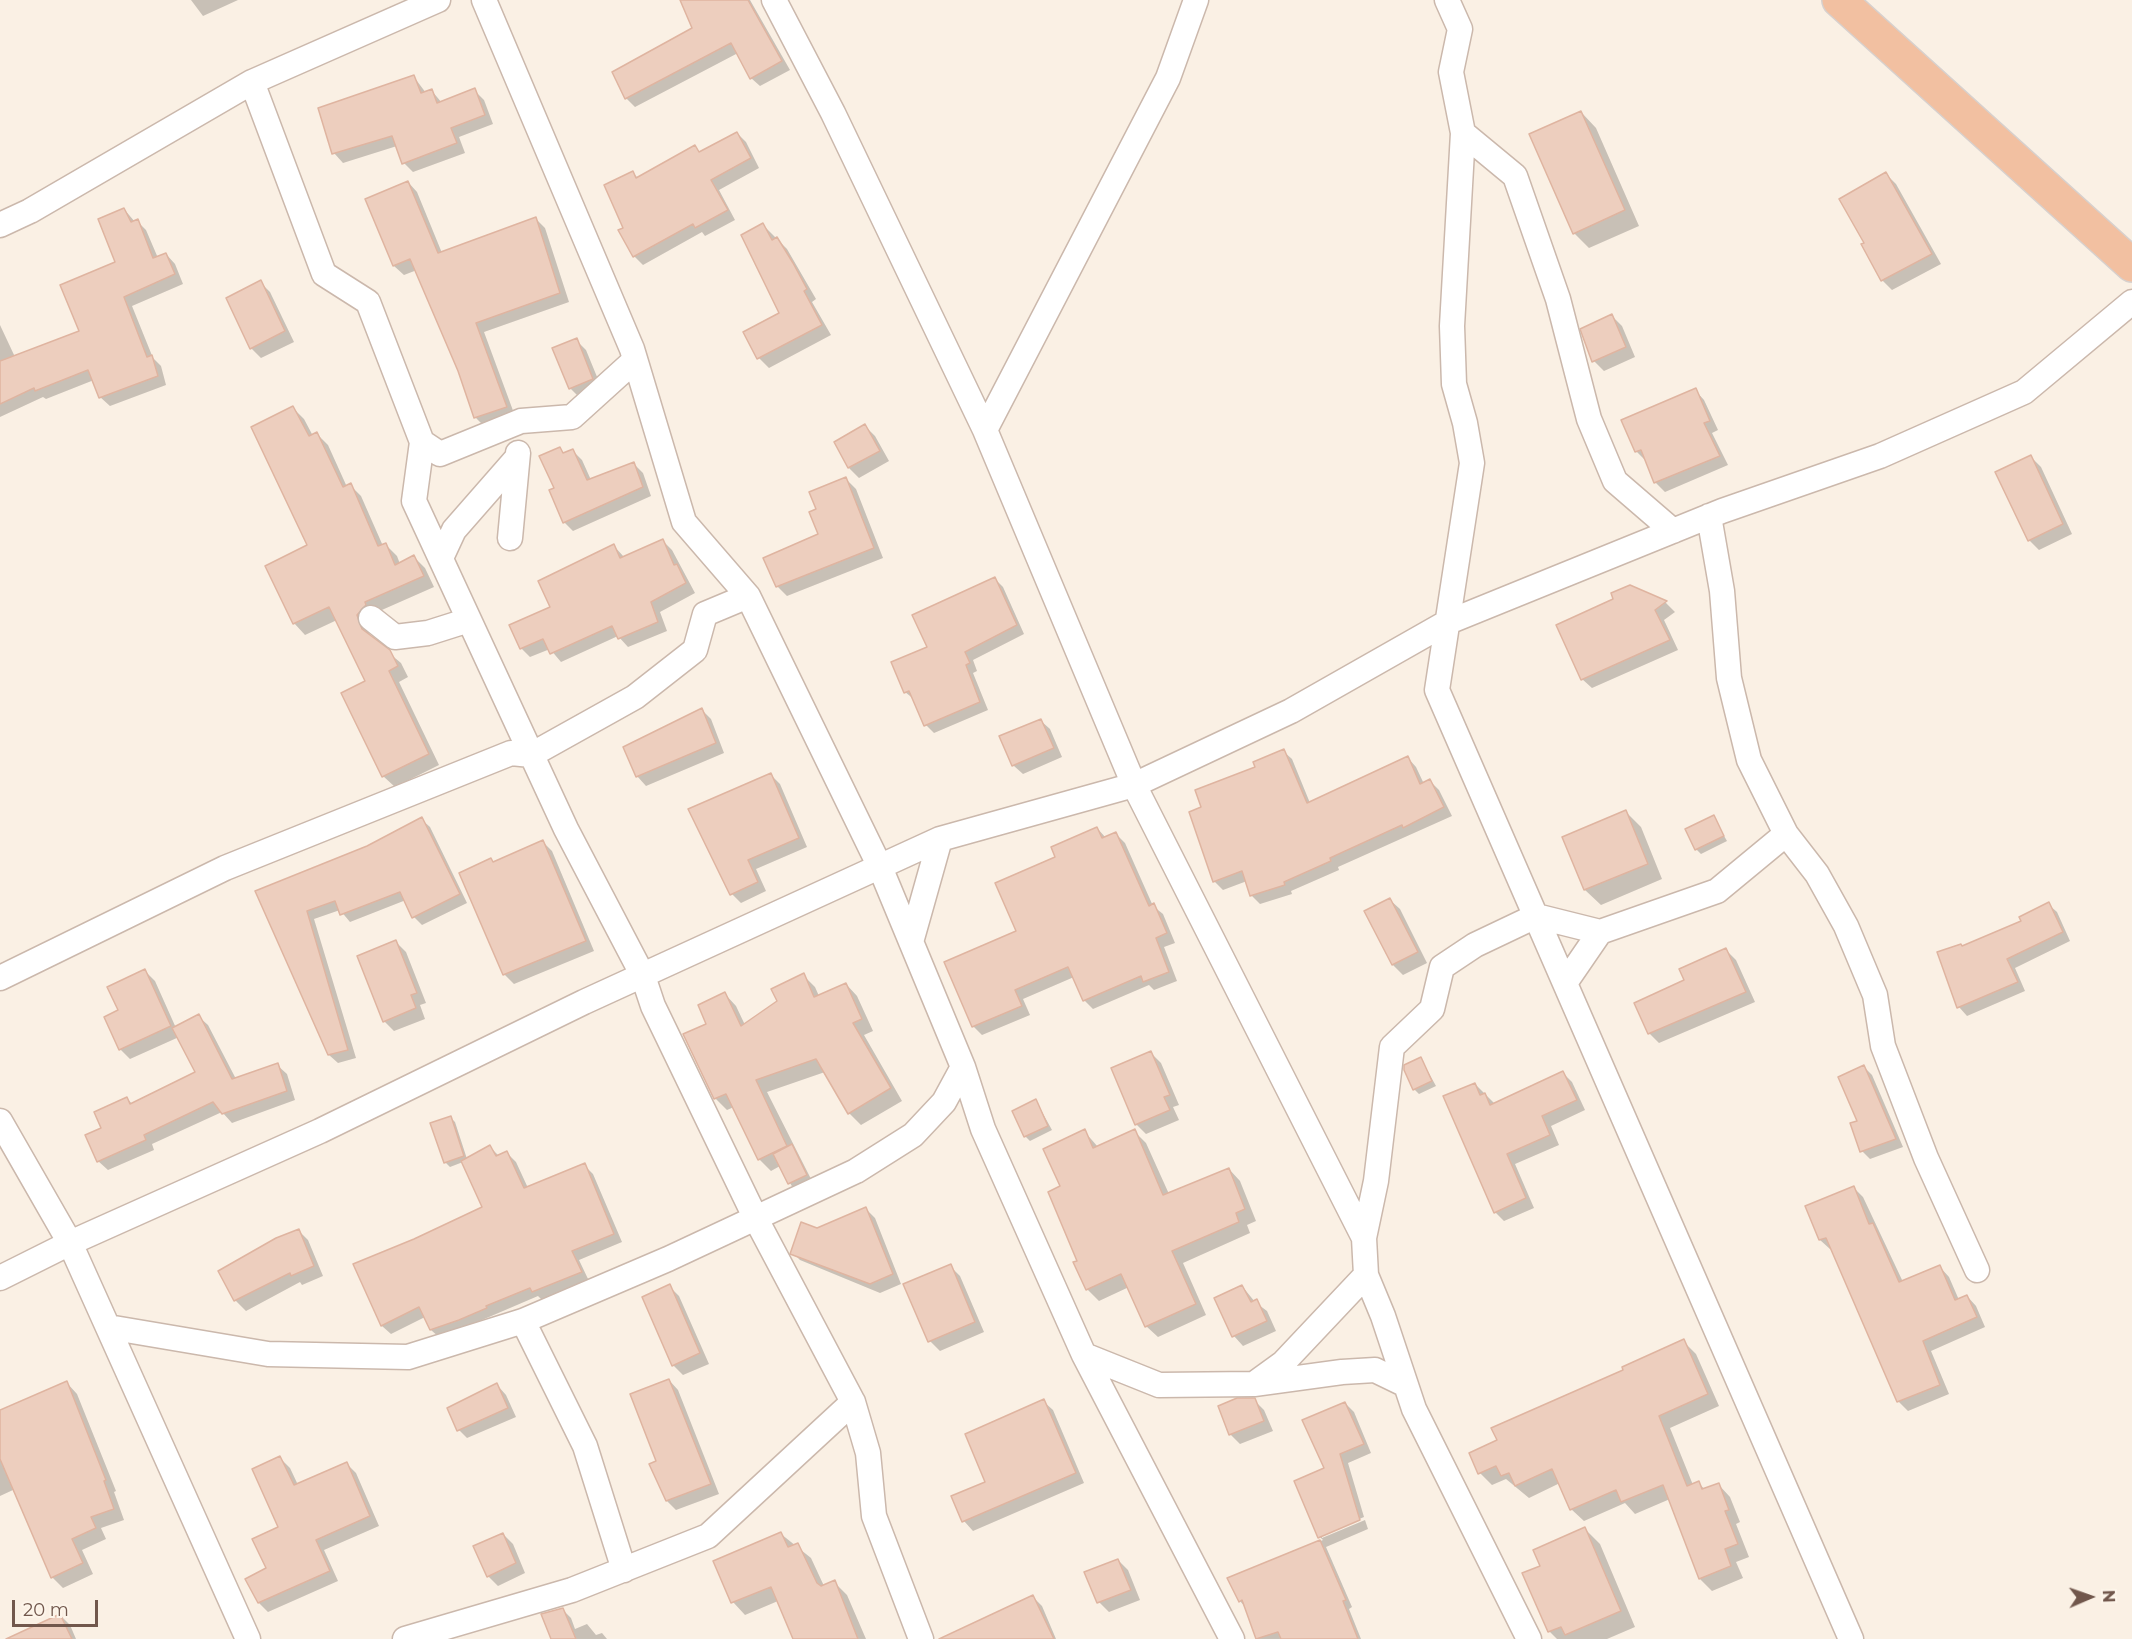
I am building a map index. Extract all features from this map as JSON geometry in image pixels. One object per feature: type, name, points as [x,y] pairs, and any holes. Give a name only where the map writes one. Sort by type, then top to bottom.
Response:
[{"type":"highway","points":[[1839,0],[2132,265]]},
{"type":"street","points":[[0,225],[30,211],[252,82],[438,0]]},
{"type":"street","points":[[484,0],[635,360],[684,522],[748,596],[880,867],[963,1066],[983,1129],[1084,1355],[1232,1639]]},
{"type":"street","points":[[774,0],[833,113],[985,430],[1134,785],[1364,1238]]},
{"type":"street","points":[[985,430],[1168,78],[1196,0]]},
{"type":"street","points":[[1447,0],[1460,29],[1451,72],[1463,132],[1452,326],[1454,384],[1465,423],[1472,463],[1437,690],[1851,1639]]},
{"type":"street","points":[[252,82],[324,274],[368,302],[422,442],[414,501],[566,829],[643,976],[653,1006],[756,1219],[853,1402],[868,1453],[873,1516],[921,1639]]},
{"type":"street","points":[[1463,132],[1515,176],[1558,299],[1589,419],[1616,481],[1673,531]]},
{"type":"street","points":[[0,1278],[70,1243],[320,1131],[584,1002],[940,839],[1134,785],[1291,711],[1446,623],[1709,516],[1880,456],[2024,392],[2132,302]]},
{"type":"street","points":[[422,442],[441,454],[521,421],[572,417],[635,360]]},
{"type":"street","points":[[510,538],[521,421]]},
{"type":"street","points":[[441,558],[454,530],[517,458]]},
{"type":"street","points":[[1709,516],[1722,591],[1729,678],[1749,760],[1786,834],[1817,874],[1846,926],[1875,995],[1883,1046],[1914,1128],[1977,1270]]},
{"type":"street","points":[[0,978],[225,868],[511,753],[531,755],[636,697],[695,650],[705,614],[748,596]]},
{"type":"street","points":[[371,618],[395,637],[428,633],[469,620]]},
{"type":"street","points":[[1529,1639],[1414,1409],[1383,1316],[1366,1275],[1364,1238],[1376,1181],[1392,1047],[1432,1009],[1442,966],[1475,945],[1536,916],[1600,932],[1717,891],[1786,834]]},
{"type":"street","points":[[911,942],[940,839]]},
{"type":"street","points":[[1565,983],[1600,932]]},
{"type":"street","points":[[108,1327],[268,1354],[408,1357],[523,1321],[756,1219],[856,1171],[914,1135],[944,1102],[963,1066]]},
{"type":"street","points":[[0,1121],[70,1243],[248,1639]]},
{"type":"street","points":[[1254,1384],[1283,1363],[1366,1275]]},
{"type":"street","points":[[523,1321],[585,1446],[624,1570]]},
{"type":"street","points":[[1084,1355],[1159,1385],[1254,1384],[1342,1372],[1375,1370],[1406,1385]]},
{"type":"street","points":[[405,1639],[573,1590],[708,1536],[853,1402]]},
{"type":"building","points":[[680,0],[748,0],[782,61],[750,79],[731,43],[625,99],[612,72],[692,28]]},
{"type":"building","points":[[414,75],[421,93],[432,89],[437,103],[475,88],[485,115],[451,128],[457,143],[402,164],[392,136],[332,154],[318,108]]},
{"type":"building","points":[[1581,111],[1625,210],[1573,234],[1529,134]]},
{"type":"building","points":[[737,132],[751,158],[711,180],[728,210],[695,228],[693,224],[633,257],[618,230],[623,228],[604,185],[633,171],[636,178],[695,145],[699,152]]},
{"type":"building","points":[[1886,172],[1932,254],[1881,281],[1861,244],[1864,243],[1839,199]]},
{"type":"building","points":[[408,181],[438,253],[536,217],[560,293],[476,323],[507,407],[474,418],[458,371],[410,259],[393,266],[365,199]]},
{"type":"building","points":[[124,208],[131,222],[138,219],[153,258],[166,253],[175,274],[124,297],[147,357],[152,355],[158,376],[99,398],[88,370],[35,391],[34,388],[0,404],[0,361],[79,331],[60,285],[115,262],[98,219]]},
{"type":"building","points":[[763,223],[772,240],[777,237],[793,263],[807,289],[804,291],[822,325],[757,359],[743,332],[779,313],[741,235]]},
{"type":"building","points":[[261,280],[285,331],[250,349],[226,298]]},
{"type":"building","points":[[1612,314],[1626,347],[1592,362],[1580,329]]},
{"type":"building","points":[[577,338],[593,379],[569,389],[552,348]]},
{"type":"building","points":[[1696,388],[1710,421],[1704,423],[1720,456],[1654,483],[1641,450],[1635,452],[1621,420]]},
{"type":"building","points":[[293,406],[309,436],[317,432],[343,487],[351,483],[378,546],[386,543],[395,565],[414,555],[424,576],[365,602],[366,605],[357,615],[362,629],[390,650],[398,666],[389,671],[429,754],[382,777],[341,693],[365,681],[329,607],[293,624],[265,566],[307,545],[251,427]]},
{"type":"building","points":[[865,424],[880,451],[848,468],[834,442]]},
{"type":"building","points":[[560,447],[563,453],[573,449],[587,480],[634,462],[643,487],[563,523],[549,490],[554,488],[539,456]]},
{"type":"building","points":[[2031,455],[2063,524],[2028,541],[1995,472]]},
{"type":"building","points":[[846,477],[874,548],[776,587],[763,558],[818,534],[809,512],[816,509],[809,492]]},
{"type":"building","points":[[663,539],[674,565],[677,564],[686,583],[651,602],[658,622],[618,639],[612,626],[550,654],[543,639],[520,649],[509,625],[550,607],[538,581],[614,544],[620,558]]},
{"type":"building","points":[[995,577],[1017,625],[965,652],[970,663],[966,665],[980,702],[924,726],[909,691],[904,693],[891,662],[927,647],[912,615]]},
{"type":"building","points":[[1630,585],[1667,601],[1655,610],[1670,640],[1581,680],[1556,625],[1613,599],[1611,593]]},
{"type":"building","points":[[702,708],[716,743],[636,777],[623,747]]},
{"type":"building","points":[[1041,719],[1054,748],[1012,766],[999,736]]},
{"type":"building","points":[[1284,749],[1307,803],[1408,756],[1420,784],[1430,779],[1444,807],[1403,828],[1402,825],[1330,858],[1331,861],[1284,882],[1285,885],[1250,896],[1242,871],[1213,882],[1189,812],[1201,807],[1195,790],[1255,767],[1253,762]]},
{"type":"building","points":[[771,773],[799,838],[748,860],[758,882],[730,895],[688,809]]},
{"type":"building","points":[[1626,810],[1648,864],[1584,890],[1562,837]]},
{"type":"building","points":[[1714,815],[1724,836],[1695,850],[1685,829]]},
{"type":"building","points":[[422,817],[460,894],[412,918],[400,892],[340,915],[335,901],[307,911],[348,1050],[328,1055],[255,891],[367,846]]},
{"type":"building","points":[[1097,827],[1102,838],[1116,832],[1149,906],[1154,903],[1167,933],[1156,938],[1169,972],[1143,982],[1141,976],[1083,1001],[1068,967],[1015,990],[1022,1006],[972,1027],[944,962],[1016,931],[995,883],[1055,857],[1051,847]]},
{"type":"building","points":[[543,840],[586,941],[503,975],[459,873],[491,858],[493,862]]},
{"type":"building","points":[[1390,898],[1418,952],[1392,965],[1364,911]]},
{"type":"building","points":[[2049,902],[2063,932],[2007,959],[2018,982],[1957,1008],[1937,952],[1961,944],[1962,946],[2021,921],[2019,917]]},
{"type":"building","points":[[396,940],[417,993],[411,995],[416,1008],[383,1022],[357,956]]},
{"type":"building","points":[[1726,948],[1746,992],[1648,1034],[1634,1003],[1684,980],[1679,969]]},
{"type":"building","points":[[145,969],[171,1026],[119,1050],[104,1017],[118,1010],[107,987]]},
{"type":"building","points":[[804,973],[814,997],[846,983],[862,1019],[853,1023],[891,1088],[848,1114],[816,1059],[756,1080],[787,1146],[758,1160],[726,1094],[714,1099],[683,1034],[706,1024],[698,1005],[725,992],[741,1026],[777,1001],[771,989]]},
{"type":"building","points":[[199,1014],[232,1079],[278,1063],[287,1091],[222,1114],[213,1102],[144,1135],[146,1140],[97,1162],[85,1135],[101,1128],[94,1112],[127,1097],[130,1104],[195,1072],[172,1028]]},
{"type":"building","points":[[1151,1051],[1170,1095],[1164,1097],[1170,1110],[1135,1125],[1111,1068]]},
{"type":"building","points":[[1421,1057],[1432,1081],[1413,1090],[1404,1065]]},
{"type":"building","points":[[1864,1065],[1896,1139],[1860,1152],[1850,1123],[1857,1121],[1838,1077]]},
{"type":"building","points":[[1563,1071],[1577,1100],[1542,1116],[1550,1135],[1507,1154],[1526,1198],[1494,1213],[1443,1096],[1475,1083],[1480,1095],[1485,1093],[1490,1105]]},
{"type":"building","points":[[1036,1099],[1048,1126],[1024,1137],[1012,1111]]},
{"type":"building","points":[[451,1116],[464,1156],[444,1163],[430,1123]]},
{"type":"building","points":[[1085,1129],[1093,1148],[1135,1129],[1163,1195],[1229,1168],[1245,1209],[1236,1213],[1239,1222],[1172,1251],[1196,1304],[1145,1327],[1121,1274],[1086,1290],[1073,1262],[1077,1261],[1048,1192],[1060,1186],[1043,1149]]},
{"type":"building","points":[[792,1144],[807,1175],[788,1184],[773,1154]]},
{"type":"building","points":[[490,1145],[496,1156],[507,1151],[524,1188],[585,1163],[614,1234],[572,1251],[582,1272],[532,1292],[530,1288],[459,1320],[430,1330],[419,1307],[381,1326],[353,1264],[482,1207],[461,1161]]},
{"type":"building","points":[[1854,1186],[1869,1224],[1873,1223],[1899,1282],[1940,1265],[1955,1300],[1967,1295],[1977,1317],[1923,1341],[1940,1385],[1897,1402],[1826,1238],[1819,1240],[1805,1206]]},
{"type":"building","points":[[866,1207],[893,1274],[870,1284],[790,1254],[801,1222],[817,1228]]},
{"type":"building","points":[[299,1229],[314,1266],[291,1276],[290,1273],[234,1301],[218,1271],[276,1238]]},
{"type":"building","points":[[951,1264],[975,1322],[928,1342],[903,1284]]},
{"type":"building","points":[[670,1284],[700,1353],[672,1366],[642,1297]]},
{"type":"building","points":[[1242,1285],[1251,1302],[1257,1299],[1267,1321],[1232,1337],[1214,1298]]},
{"type":"building","points":[[1684,1339],[1708,1394],[1659,1416],[1687,1486],[1699,1481],[1702,1489],[1719,1483],[1729,1510],[1725,1511],[1738,1544],[1725,1549],[1731,1566],[1699,1579],[1663,1485],[1621,1502],[1616,1490],[1570,1510],[1552,1469],[1515,1486],[1509,1473],[1501,1476],[1496,1466],[1478,1474],[1469,1453],[1497,1440],[1491,1428],[1623,1370],[1622,1367]]},
{"type":"building","points":[[669,1379],[711,1484],[666,1501],[649,1464],[656,1461],[630,1394]]},
{"type":"building","points":[[67,1381],[106,1480],[104,1481],[114,1509],[91,1517],[96,1528],[72,1539],[83,1563],[51,1578],[0,1459],[0,1410]]},
{"type":"building","points":[[497,1383],[508,1408],[457,1431],[447,1408]]},
{"type":"building","points":[[1237,1398],[1255,1398],[1264,1421],[1229,1435],[1218,1406]]},
{"type":"building","points":[[1044,1399],[1076,1473],[962,1522],[951,1496],[985,1482],[965,1434]]},
{"type":"building","points":[[1345,1402],[1364,1444],[1340,1454],[1360,1520],[1318,1538],[1294,1481],[1324,1468],[1302,1420]]},
{"type":"building","points":[[280,1456],[294,1485],[347,1462],[370,1516],[316,1540],[330,1571],[258,1603],[245,1579],[266,1568],[252,1539],[278,1527],[252,1469]]},
{"type":"building","points":[[1585,1527],[1621,1611],[1565,1635],[1561,1627],[1548,1632],[1522,1573],[1540,1566],[1533,1550]]},
{"type":"building","points":[[781,1532],[788,1547],[798,1543],[817,1583],[821,1586],[835,1580],[858,1639],[793,1639],[771,1587],[731,1603],[713,1561]]},
{"type":"building","points":[[503,1533],[516,1563],[487,1577],[473,1546]]},
{"type":"building","points":[[1320,1540],[1346,1600],[1343,1601],[1358,1639],[1281,1639],[1278,1632],[1256,1639],[1242,1600],[1239,1602],[1227,1578]]},
{"type":"building","points":[[1118,1559],[1131,1590],[1097,1603],[1084,1572]]},
{"type":"building","points":[[1033,1595],[1054,1639],[939,1639]]},
{"type":"building","points":[[563,1608],[576,1639],[551,1639],[541,1614]]},
{"type":"building","points":[[60,1614],[72,1639],[6,1639]]}]
